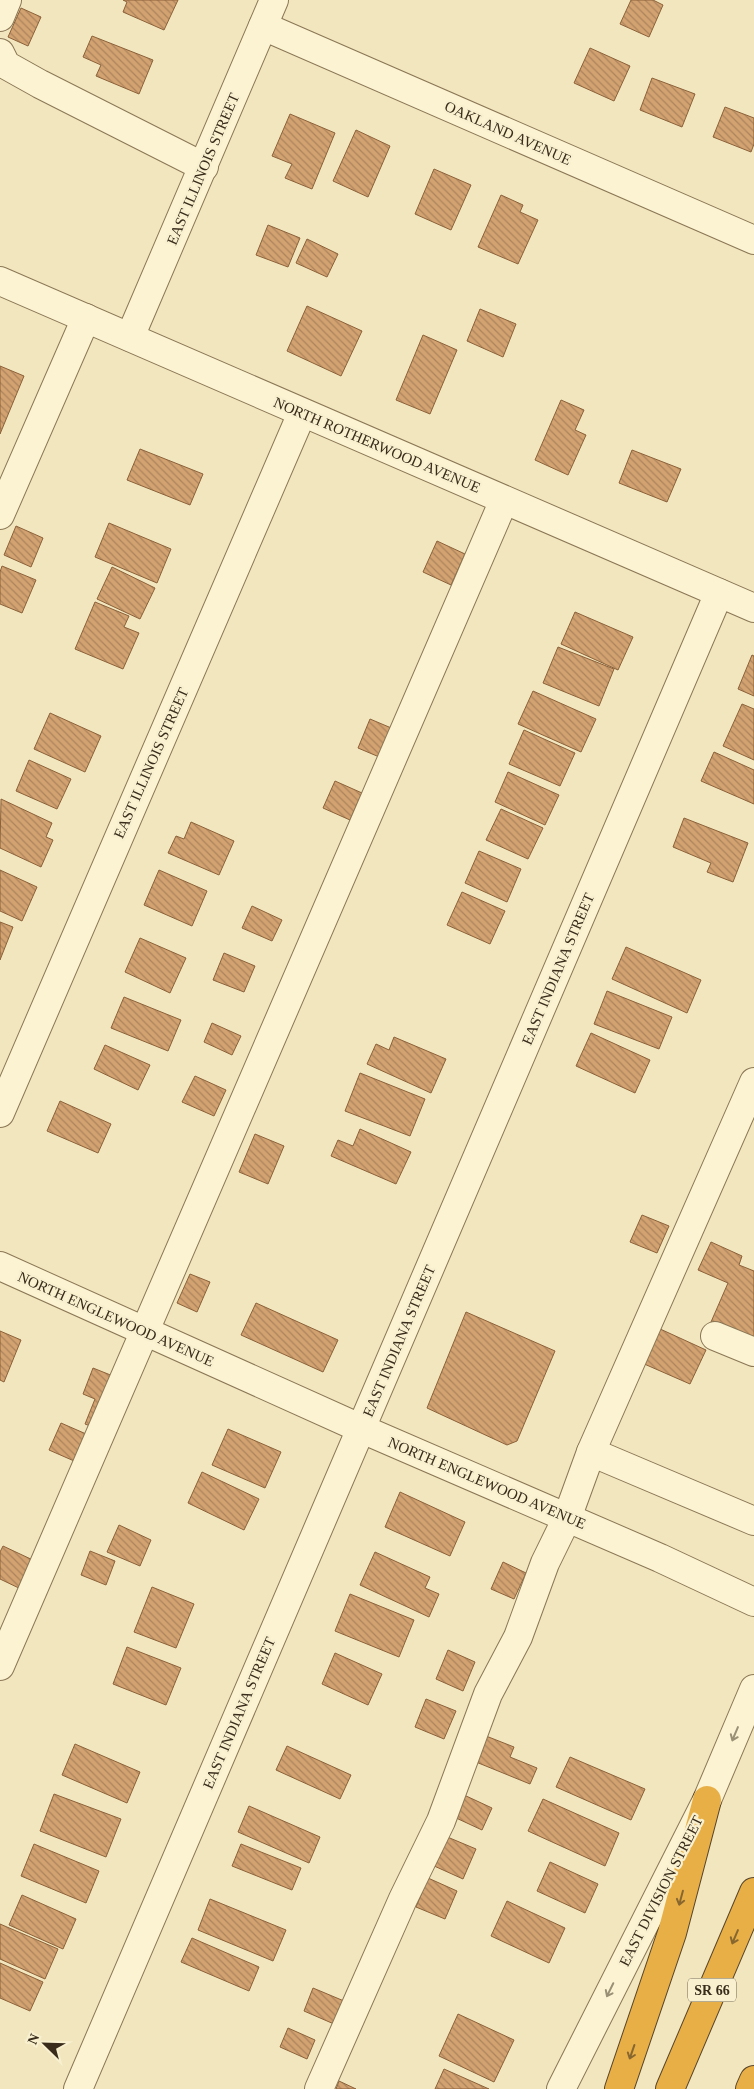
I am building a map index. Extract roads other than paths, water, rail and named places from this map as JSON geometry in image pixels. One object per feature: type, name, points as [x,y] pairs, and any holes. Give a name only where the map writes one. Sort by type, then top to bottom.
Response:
[{"type":"highway","points":[[620,2089],[672,1934],[707,1800]]},
{"type":"highway","name":"SR 66","points":[[670,2089],[754,1892]]},
{"type":"highway","points":[[750,2089],[754,2080]]},
{"type":"street","points":[[0,17],[7,0]]},
{"type":"street","name":"EAST ILLINOIS STREET","points":[[130,337],[274,0]]},
{"type":"street","name":"OAKLAND AVENUE","points":[[263,26],[754,240]]},
{"type":"street","points":[[0,53],[6,65],[204,167]]},
{"type":"street","name":"NORTH ROTHERWOOD AVENUE","points":[[0,281],[754,608]]},
{"type":"street","points":[[0,515],[86,318]]},
{"type":"street","name":"EAST ILLINOIS STREET","points":[[0,1112],[302,413]]},
{"type":"street","points":[[0,1666],[504,500]]},
{"type":"street","name":"EAST INDIANA STREET","points":[[78,2089],[719,592]]},
{"type":"street","points":[[319,2089],[403,1899],[441,1821],[488,1694],[518,1638],[545,1563],[567,1518],[591,1452],[754,1082]]},
{"type":"street","name":"NORTH ENGLEWOOD AVENUE","points":[[0,1266],[362,1429],[754,1602]]},
{"type":"street","points":[[714,1336],[754,1352]]},
{"type":"street","points":[[591,1452],[754,1521]]},
{"type":"street","name":"EAST DIVISION STREET","points":[[561,2089],[707,1800],[754,1689]]}]
